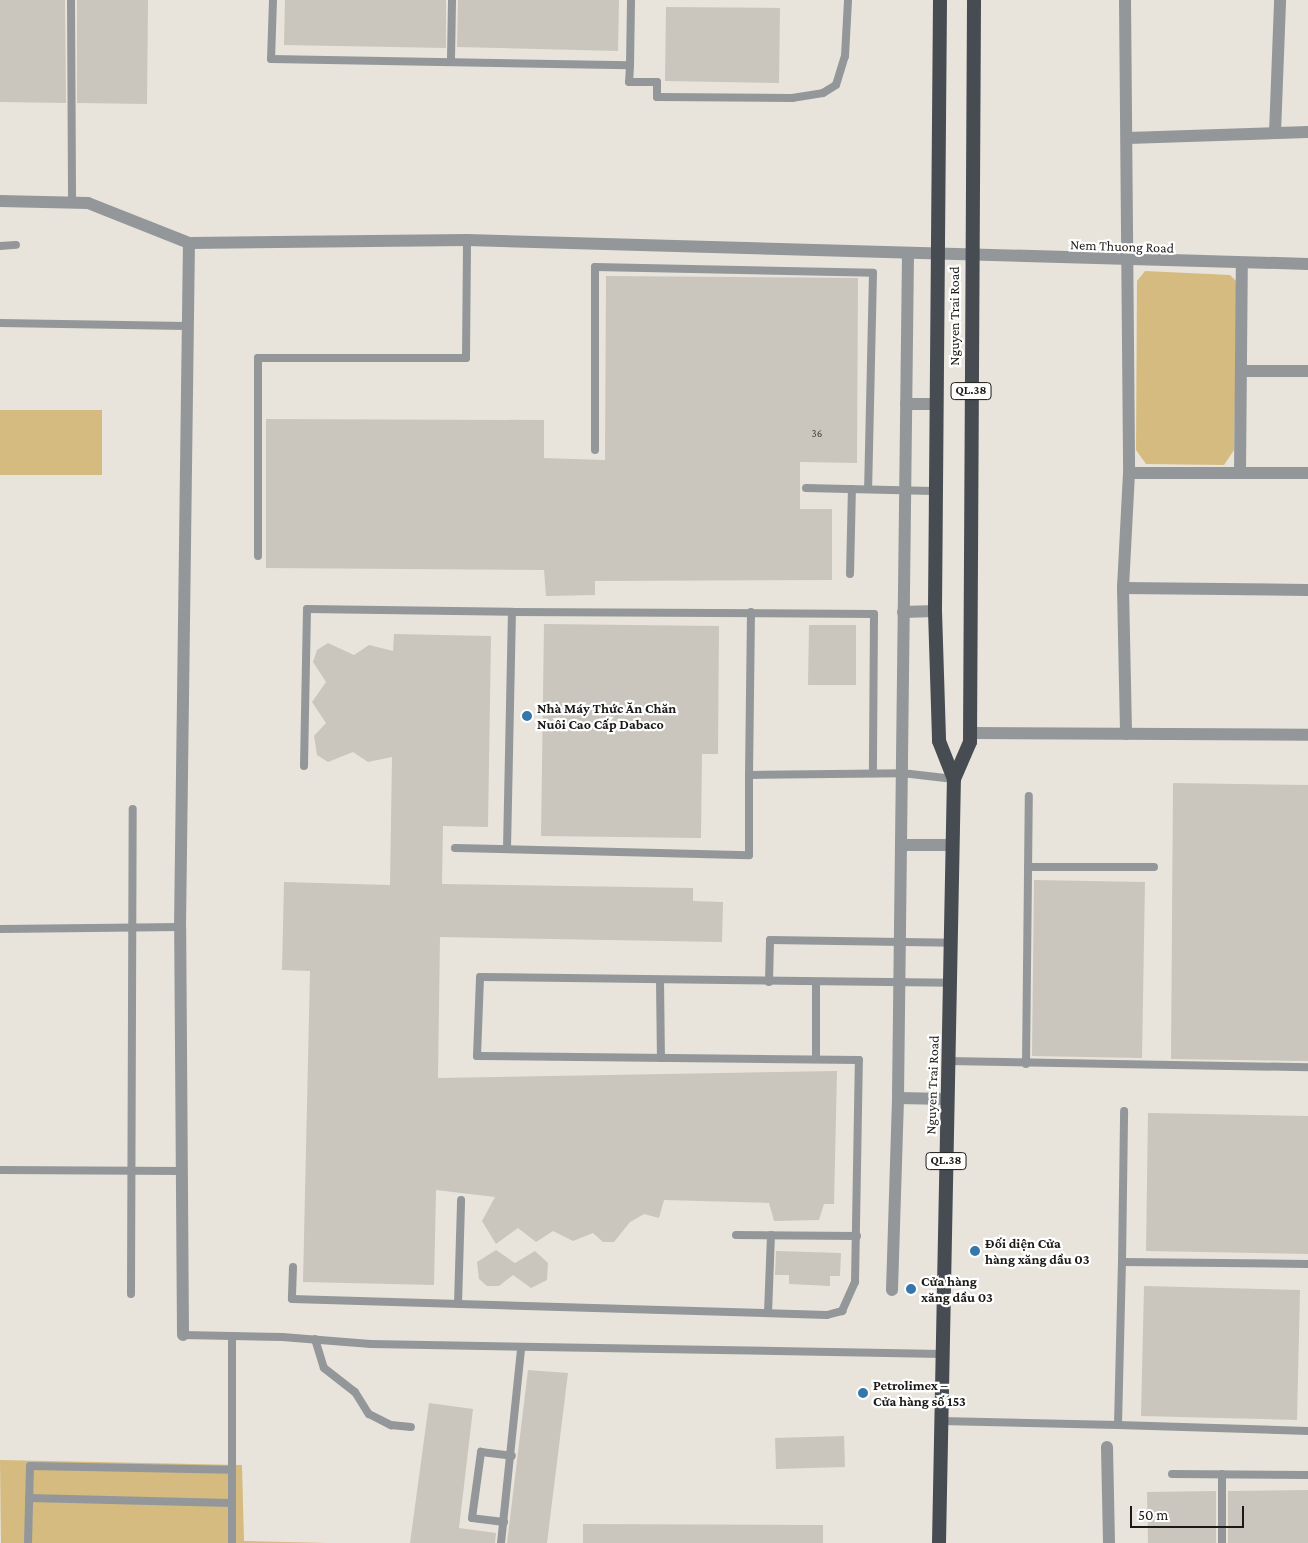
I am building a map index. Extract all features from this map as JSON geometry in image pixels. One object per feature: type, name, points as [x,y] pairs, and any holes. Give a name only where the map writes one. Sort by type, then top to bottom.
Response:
[{"type":"highway","name":"Nguyen Trai Road","points":[[940,0],[933,490],[935,611],[939,741],[954,779]]},
{"type":"highway","name":"Nguyen Trai Road","points":[[939,1543],[947,1099],[953,943],[954,779],[970,733],[971,255],[974,0]]},
{"type":"street","points":[[1125,0],[1128,138],[1129,473],[1123,588],[1126,734]]},
{"type":"street","points":[[1275,133],[1280,0]]},
{"type":"street","points":[[1128,138],[1308,132]]},
{"type":"street","points":[[0,201],[72,201],[96,205],[189,243],[186,326],[180,927],[183,1336]]},
{"type":"street","name":"Nem Thuong Road","points":[[189,243],[467,240],[936,256],[971,255],[1127,262],[1308,264]]},
{"type":"street","points":[[892,1290],[898,1098],[908,254]]},
{"type":"street","points":[[1240,473],[1242,263]]},
{"type":"street","points":[[1242,371],[1308,371]]},
{"type":"street","points":[[906,404],[934,404]]},
{"type":"street","points":[[1129,473],[1308,473]]},
{"type":"street","points":[[1123,588],[1308,590]]},
{"type":"street","points":[[904,612],[935,611]]},
{"type":"street","points":[[970,733],[1308,735]]},
{"type":"street","points":[[901,846],[953,845]]},
{"type":"street","points":[[898,1098],[947,1099]]},
{"type":"street","points":[[1108,1447],[1109,1543]]},
{"type":"lane","points":[[71,0],[72,201]]},
{"type":"lane","points":[[273,0],[271,59],[451,59],[630,64]]},
{"type":"lane","points":[[451,59],[452,0]]},
{"type":"lane","points":[[631,0],[629,82],[657,82],[658,97],[792,98],[823,93],[836,85],[842,70],[848,0]]},
{"type":"lane","points":[[258,556],[258,358],[466,358],[467,240]]},
{"type":"lane","points":[[0,246],[16,245]]},
{"type":"lane","points":[[595,450],[595,267],[874,273],[868,489]]},
{"type":"lane","points":[[0,323],[186,326]]},
{"type":"lane","points":[[806,488],[933,490]]},
{"type":"lane","points":[[850,574],[852,489]]},
{"type":"lane","points":[[304,766],[307,609],[512,612],[751,612],[874,614],[873,773]]},
{"type":"lane","points":[[507,849],[512,612]]},
{"type":"lane","points":[[455,848],[749,855],[751,612]]},
{"type":"lane","points":[[750,775],[902,773],[954,779]]},
{"type":"lane","points":[[1026,1064],[1029,796]]},
{"type":"lane","points":[[131,1294],[133,809]]},
{"type":"lane","points":[[1028,867],[1154,867]]},
{"type":"lane","points":[[0,929],[180,927]]},
{"type":"lane","points":[[769,982],[770,940],[953,943]]},
{"type":"lane","points":[[293,1267],[292,1299],[768,1313],[842,1311],[855,1282],[859,1060],[477,1056],[480,977],[816,983],[952,983]]},
{"type":"lane","points":[[660,980],[661,1058]]},
{"type":"lane","points":[[816,983],[816,1059]]},
{"type":"lane","points":[[948,1061],[1026,1064],[1308,1067]]},
{"type":"lane","points":[[1118,1425],[1124,1111]]},
{"type":"lane","points":[[0,1170],[182,1171]]},
{"type":"lane","points":[[458,1304],[461,1200]]},
{"type":"lane","points":[[736,1235],[857,1236]]},
{"type":"lane","points":[[768,1313],[771,1236]]},
{"type":"lane","points":[[1122,1262],[1308,1264]]},
{"type":"lane","points":[[183,1336],[315,1339],[521,1348],[942,1354]]},
{"type":"lane","points":[[232,1337],[232,1543]]},
{"type":"lane","points":[[315,1339],[324,1368],[355,1392],[369,1414],[391,1424],[411,1426]]},
{"type":"lane","points":[[501,1543],[512,1456],[521,1348]]},
{"type":"lane","points":[[941,1421],[1308,1431]]},
{"type":"lane","points":[[504,1522],[472,1518],[481,1452],[512,1456]]},
{"type":"lane","points":[[28,1543],[30,1466],[231,1470]]},
{"type":"lane","points":[[1172,1474],[1308,1475]]},
{"type":"lane","points":[[1222,1474],[1222,1543]]},
{"type":"lane","points":[[29,1498],[231,1503]]},
{"type":"shaded area","points":[[1145,271],[1230,275],[1237,282],[1234,450],[1224,465],[1146,464],[1136,450],[1137,281]]},
{"type":"shaded area","points":[[0,410],[102,410],[102,475],[0,475]]},
{"type":"shaded area","points":[[0,1460],[242,1465],[244,1541],[329,1543],[1,1543]]},
{"type":"building","points":[[0,0],[65,0],[66,103],[0,102]]},
{"type":"building","points":[[77,0],[148,0],[147,104],[77,103]]},
{"type":"building","points":[[285,0],[446,0],[446,48],[284,45]]},
{"type":"building","points":[[458,0],[619,0],[618,51],[457,47]]},
{"type":"building","points":[[666,7],[780,8],[779,83],[665,81]]},
{"type":"building","points":[[606,276],[858,278],[857,463],[800,462],[800,509],[832,509],[832,580],[595,581],[595,595],[546,596],[544,570],[266,568],[266,419],[544,420],[544,458],[605,460]]},
{"type":"building","points":[[544,624],[719,626],[718,754],[702,754],[701,838],[541,836]]},
{"type":"building","points":[[809,625],[856,625],[856,685],[808,685]]},
{"type":"building","points":[[394,634],[491,636],[488,827],[443,826],[442,884],[693,888],[693,901],[723,902],[722,942],[440,937],[438,1078],[837,1071],[834,1204],[824,1204],[819,1220],[774,1221],[769,1203],[664,1200],[659,1218],[644,1214],[630,1222],[614,1242],[603,1242],[593,1233],[573,1241],[553,1231],[536,1242],[518,1228],[496,1244],[482,1221],[495,1197],[436,1190],[434,1285],[303,1282],[310,971],[282,970],[284,882],[390,885],[392,757],[368,762],[353,752],[328,762],[317,755],[314,736],[326,723],[312,702],[326,682],[313,662],[317,650],[328,643],[354,655],[369,645],[393,651]]},
{"type":"building","points":[[1173,783],[1308,785],[1308,1061],[1171,1059]]},
{"type":"building","points":[[1034,880],[1145,882],[1142,1058],[1032,1056]]},
{"type":"building","points":[[1148,1113],[1308,1116],[1308,1254],[1146,1251]]},
{"type":"building","points":[[496,1250],[515,1263],[535,1251],[548,1263],[547,1280],[531,1288],[513,1275],[499,1286],[487,1286],[479,1279],[477,1262]]},
{"type":"building","points":[[776,1251],[841,1253],[840,1276],[830,1276],[830,1286],[789,1284],[789,1275],[775,1275]]},
{"type":"building","points":[[1144,1286],[1300,1290],[1297,1420],[1141,1416]]},
{"type":"building","points":[[528,1370],[568,1373],[547,1543],[507,1543]]},
{"type":"building","points":[[429,1403],[473,1409],[459,1528],[496,1533],[495,1543],[410,1543]]},
{"type":"building","points":[[844,1436],[845,1467],[776,1469],[775,1438]]},
{"type":"building","points":[[1308,1490],[1308,1543],[1228,1543],[1228,1491]]},
{"type":"building","points":[[1216,1491],[1216,1543],[1148,1543],[1147,1492]]},
{"type":"building","points":[[583,1524],[823,1525],[823,1543],[583,1543]]},
{"type":"place","name":"Nhà Máy Thức Ăn Chăn Nuôi Cao Cấp Dabaco","points":[[527,716]]},
{"type":"place","name":"Đối diện Cửa hàng xăng dầu 03","points":[[975,1251]]},
{"type":"place","name":"Cửa hàng xăng dầu 03","points":[[911,1289]]},
{"type":"place","name":"Petrolimex – Cửa hàng số 153","points":[[863,1393]]}]
